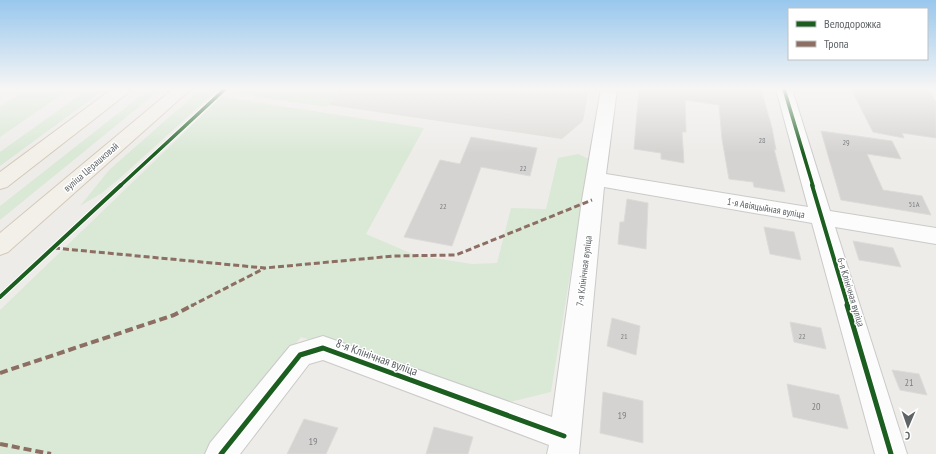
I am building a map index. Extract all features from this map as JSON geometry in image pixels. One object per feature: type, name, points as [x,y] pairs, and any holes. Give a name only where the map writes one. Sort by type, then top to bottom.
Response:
[{"type":"main road","points":[[0,182],[95,110]]},
{"type":"main road","name":"вуліца Церашковай","points":[[0,246],[157,110]]},
{"type":"street","name":"7-я Клінічная вуліца","points":[[563,445],[595,179],[606,110]]},
{"type":"street","name":"6-я Клінічная вуліца","points":[[790,110],[891,454]]},
{"type":"street","name":"1-я Авіяцыйная вуліца","points":[[595,179],[821,218],[936,236]]},
{"type":"street","name":"8-я Клінічная вуліца","points":[[221,454],[300,355],[323,348],[563,445]]},
{"type":"shaded area","points":[[365,110],[585,110],[583,121],[562,139]]},
{"type":"green space","points":[[0,110],[39,110],[0,137]]},
{"type":"green space","points":[[58,110],[76,110],[0,166],[0,152]]},
{"type":"green space","points":[[122,110],[135,110],[0,220],[0,206]]},
{"type":"green space","points":[[177,110],[195,110],[119,179],[102,193],[80,206],[109,170]]},
{"type":"green space","points":[[207,110],[307,110],[424,128],[366,234],[415,255],[472,264],[497,263],[511,208],[546,209],[558,158],[578,154],[589,159],[551,392],[510,402],[301,337],[207,454],[0,454],[0,310]]},
{"type":"building","points":[[637,110],[685,110],[686,132],[682,132],[684,163],[661,159],[661,153],[634,149]]},
{"type":"building","points":[[719,110],[767,110],[776,150],[774,149],[785,192],[754,187],[753,182],[729,179],[722,139]]},
{"type":"building","points":[[862,110],[936,110],[936,138],[902,133],[904,138],[873,132]]},
{"type":"building","points":[[821,131],[892,141],[901,159],[867,154],[883,190],[922,196],[931,215],[841,200]]},
{"type":"building","points":[[471,137],[537,148],[530,176],[481,167],[452,246],[404,237],[440,160],[460,164]]},
{"type":"building","points":[[627,199],[648,203],[646,249],[618,244],[620,222],[624,222]]},
{"type":"building","points":[[764,227],[794,232],[801,260],[770,254]]},
{"type":"building","points":[[853,241],[893,248],[901,267],[859,260]]},
{"type":"building","points":[[612,318],[640,326],[636,355],[607,346]]},
{"type":"building","points":[[790,322],[821,328],[826,349],[794,342]]},
{"type":"building","points":[[892,370],[919,374],[927,395],[900,390]]},
{"type":"building","points":[[787,384],[839,395],[848,429],[793,417]]},
{"type":"building","points":[[603,392],[643,401],[643,443],[600,433]]},
{"type":"building","points":[[304,419],[338,428],[326,454],[287,454]]},
{"type":"building","points":[[434,427],[473,437],[468,454],[426,454]]},
{"type":"marked path","points":[[54,248],[265,268],[394,256],[456,255],[592,200]]},
{"type":"marked path","points":[[0,373],[174,315],[265,268]]},
{"type":"marked path","points":[[0,444],[51,454]]},
{"type":"cycle path","points":[[0,297],[202,110]]},
{"type":"cycle path","points":[[790,110],[891,454]]},
{"type":"cycle path","points":[[221,454],[300,355],[323,348],[564,436]]}]
